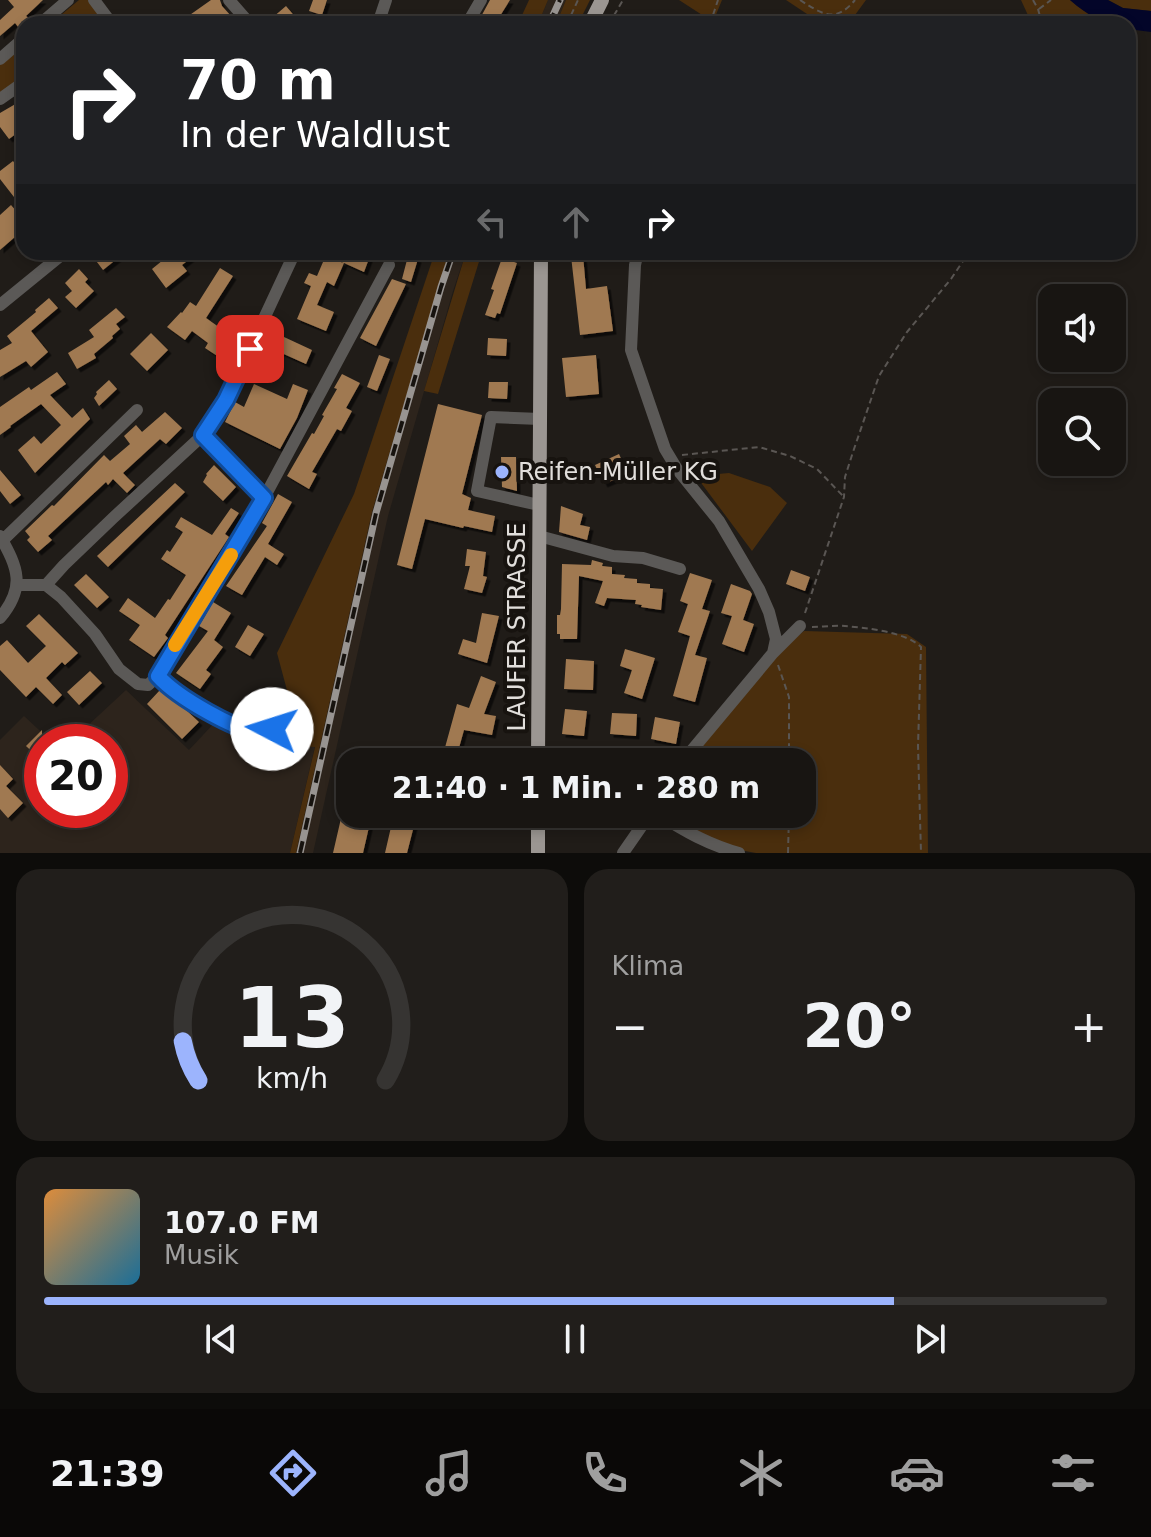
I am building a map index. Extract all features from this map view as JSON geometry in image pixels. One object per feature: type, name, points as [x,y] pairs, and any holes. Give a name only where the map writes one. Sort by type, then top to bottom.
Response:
[{"type":"main road","name":"LAUFER STRASSE","points":[[538,748],[541,260]]},
{"type":"main road","points":[[538,828],[538,853]]},
{"type":"street","points":[[49,16],[68,0]]},
{"type":"street","points":[[229,0],[243,16]]},
{"type":"street","points":[[0,59],[16,45]]},
{"type":"street","points":[[0,305],[55,260]]},
{"type":"street","points":[[46,585],[203,435],[226,400],[291,260]]},
{"type":"street","points":[[636,260],[631,350],[665,449],[677,469],[719,521],[759,589],[776,639],[773,653]]},
{"type":"street","points":[[18,585],[46,585],[95,634],[128,678],[148,685],[158,676],[264,498],[389,265]]},
{"type":"street","points":[[0,618],[12,604],[18,585],[14,563],[1,538],[137,410]]},
{"type":"street","points":[[539,505],[477,491],[491,417],[540,419]]},
{"type":"street","points":[[203,435],[264,498]]},
{"type":"street","points":[[539,536],[613,556],[643,558],[680,569]]},
{"type":"street","points":[[694,748],[773,653],[800,626]]},
{"type":"street","points":[[158,676],[169,688],[245,730],[264,735],[272,729]]},
{"type":"street","points":[[623,853],[640,828]]},
{"type":"street","points":[[681,828],[718,848],[739,853]]},
{"type":"path","points":[[800,0],[823,14],[831,15],[845,10],[855,0]]},
{"type":"path","points":[[1033,0],[1040,16]]},
{"type":"path","points":[[1038,9],[1051,0]]},
{"type":"path","points":[[921,853],[918,746],[921,647],[906,637],[868,629],[800,626],[844,497],[845,477],[879,376],[907,332],[964,260]]},
{"type":"path","points":[[665,449],[680,455],[759,447],[790,456],[817,469],[844,497]]},
{"type":"path","points":[[773,653],[789,697],[789,748]]},
{"type":"path","points":[[788,853],[789,828]]},
{"type":"shaded area","points":[[79,0],[90,0],[100,16],[60,16]]},
{"type":"shaded area","points":[[529,0],[548,0],[541,16],[522,16]]},
{"type":"shaded area","points":[[548,0],[566,0],[559,16],[541,16]]},
{"type":"shaded area","points":[[566,0],[590,0],[582,16],[559,16]]},
{"type":"shaded area","points":[[679,0],[722,0],[715,16],[704,16]]},
{"type":"shaded area","points":[[786,0],[866,0],[853,16],[810,16]]},
{"type":"shaded area","points":[[1021,0],[1070,0],[1091,16],[1028,16]]},
{"type":"shaded area","points":[[1108,0],[1151,0],[1151,11],[1123,8]]},
{"type":"shaded area","points":[[16,52],[16,83],[0,94],[0,65]]},
{"type":"shaded area","points":[[432,260],[447,260],[372,512],[296,853],[290,853],[315,747],[284,745],[295,720],[277,653],[354,494]]},
{"type":"shaded area","points":[[447,260],[463,260],[388,516],[313,853],[296,853],[372,512]]},
{"type":"shaded area","points":[[464,260],[480,260],[438,394],[424,391]]},
{"type":"shaded area","points":[[729,473],[770,487],[787,503],[752,551],[696,476]]},
{"type":"shaded area","points":[[804,631],[907,634],[926,647],[928,853],[756,853],[723,847],[694,828],[816,828],[816,748],[701,748],[777,653]]},
{"type":"shaded area","points":[[126,690],[189,750],[218,719],[251,740],[315,746],[290,853],[0,853],[0,740],[24,716],[33,724],[24,724],[24,828],[128,828],[128,724],[89,724]]},
{"type":"water","points":[[1070,0],[1108,0],[1123,8],[1151,11],[1151,32],[1136,30],[1136,16],[1094,16]]},
{"type":"building","points":[[8,0],[43,0],[26,16],[16,16],[16,24],[0,36],[0,20],[14,7]]},
{"type":"building","points":[[211,0],[220,0],[231,16],[188,16]]},
{"type":"building","points":[[313,0],[327,0],[322,15],[309,11]]},
{"type":"building","points":[[490,0],[510,0],[500,16],[481,16]]},
{"type":"building","points":[[286,6],[294,16],[274,16]]},
{"type":"building","points":[[16,104],[16,134],[9,139],[0,127],[0,113]]},
{"type":"building","points":[[13,161],[16,165],[14,197],[0,179],[0,171]]},
{"type":"building","points":[[11,205],[16,211],[16,236],[0,250],[0,215]]},
{"type":"building","points":[[96,260],[116,260],[103,270]]},
{"type":"building","points":[[163,260],[189,260],[182,265],[187,271],[166,288],[152,269]]},
{"type":"building","points":[[324,260],[368,260],[364,272],[344,263],[334,286],[327,282],[317,305],[334,312],[326,331],[297,319],[311,286],[304,283],[309,273],[317,276]]},
{"type":"building","points":[[407,260],[418,260],[411,282],[402,279]]},
{"type":"building","points":[[501,260],[517,263],[500,314],[497,313],[495,318],[485,315],[494,290],[491,289]]},
{"type":"building","points":[[571,260],[583,260],[586,289],[607,286],[613,331],[580,335]]},
{"type":"building","points":[[220,268],[233,276],[206,318],[236,339],[222,359],[205,348],[208,343],[192,331],[185,340],[167,327],[190,302],[196,306]]},
{"type":"building","points":[[79,269],[94,291],[76,308],[65,297],[72,291],[65,283]]},
{"type":"building","points":[[392,279],[406,284],[376,346],[360,338]]},
{"type":"building","points":[[49,298],[58,308],[31,331],[48,352],[31,367],[26,361],[0,377],[0,350],[12,343],[7,336]]},
{"type":"building","points":[[116,308],[125,317],[116,324],[120,329],[94,354],[96,358],[77,369],[68,353],[94,337],[89,330]]},
{"type":"building","points":[[151,333],[168,350],[147,371],[130,354]]},
{"type":"building","points":[[284,337],[312,350],[306,364],[277,351]]},
{"type":"building","points":[[488,338],[507,339],[506,356],[487,355]]},
{"type":"building","points":[[379,355],[390,359],[377,391],[367,387]]},
{"type":"building","points":[[596,355],[599,394],[566,397],[562,358]]},
{"type":"building","points":[[57,372],[66,384],[50,395],[72,418],[83,408],[90,419],[35,473],[18,450],[34,436],[41,444],[61,425],[41,404],[0,435],[0,407]]},
{"type":"building","points":[[342,374],[360,383],[346,408],[352,411],[341,431],[337,429],[312,472],[317,474],[309,489],[287,476],[324,416]]},
{"type":"building","points":[[109,380],[117,389],[99,406],[94,398],[96,392]]},
{"type":"building","points":[[489,382],[508,382],[507,399],[488,398]]},
{"type":"building","points":[[254,384],[287,399],[293,384],[308,390],[280,449],[225,422],[235,402],[244,407]]},
{"type":"building","points":[[438,404],[482,415],[462,494],[471,498],[468,510],[495,516],[492,532],[425,519],[412,569],[397,565]]},
{"type":"building","points":[[165,412],[182,428],[166,444],[160,439],[123,473],[135,485],[127,493],[113,479],[108,485],[106,482],[48,536],[52,540],[38,552],[27,540],[30,537],[25,531],[104,455],[110,461],[130,444],[124,436],[136,425],[142,432]]},
{"type":"building","points":[[619,454],[628,474],[604,484],[595,465]]},
{"type":"building","points":[[501,457],[516,457],[517,491],[502,487]]},
{"type":"building","points":[[214,465],[236,487],[223,501],[203,482]]},
{"type":"building","points":[[0,470],[21,495],[10,504],[0,491]]},
{"type":"building","points":[[175,483],[185,492],[108,567],[97,556]]},
{"type":"building","points":[[278,494],[292,502],[268,544],[284,554],[277,565],[265,557],[242,595],[226,586],[267,526],[262,523]]},
{"type":"building","points":[[561,506],[583,514],[580,525],[590,527],[587,540],[559,532]]},
{"type":"building","points":[[231,508],[239,513],[225,534],[229,537],[154,657],[129,640],[140,625],[119,611],[128,598],[155,618],[186,575],[161,559],[167,550],[170,552],[183,532],[175,527],[181,517],[212,535]]},
{"type":"building","points":[[467,549],[486,552],[483,576],[487,577],[482,593],[464,589],[470,566],[465,566]]},
{"type":"building","points":[[592,560],[612,567],[612,574],[637,579],[637,583],[650,584],[650,588],[663,589],[661,610],[641,607],[635,604],[636,600],[607,598],[604,606],[595,603],[603,581],[579,576],[577,639],[560,639],[557,615],[560,615],[561,609],[562,564],[591,565]]},
{"type":"building","points":[[791,570],[810,577],[805,591],[786,584]]},
{"type":"building","points":[[690,573],[712,580],[702,609],[710,611],[695,655],[707,658],[695,702],[673,696],[690,636],[678,632],[688,604],[680,601]]},
{"type":"building","points":[[86,574],[109,597],[97,608],[74,585]]},
{"type":"building","points":[[731,584],[752,594],[743,620],[754,624],[744,652],[722,644],[732,616],[721,613]]},
{"type":"building","points":[[213,602],[231,613],[214,640],[223,647],[206,670],[211,674],[200,689],[176,673],[208,631],[199,626]]},
{"type":"building","points":[[482,613],[499,616],[487,663],[458,654],[463,639],[476,643]]},
{"type":"building","points":[[39,614],[78,653],[65,665],[62,662],[46,678],[62,695],[53,704],[36,687],[26,697],[0,670],[0,646],[7,640],[28,663],[46,646],[26,626]]},
{"type":"building","points":[[248,625],[264,634],[250,656],[235,647]]},
{"type":"building","points":[[625,649],[655,658],[642,699],[624,693],[632,670],[620,666]]},
{"type":"building","points":[[566,659],[594,661],[593,690],[564,689]]},
{"type":"building","points":[[90,671],[102,683],[79,705],[67,692]]},
{"type":"building","points":[[481,676],[496,682],[484,714],[496,716],[492,735],[464,730],[459,748],[445,748],[457,704],[469,708]]},
{"type":"building","points":[[160,690],[199,722],[182,739],[147,704]]},
{"type":"building","points":[[565,709],[587,711],[584,736],[562,734]]},
{"type":"building","points":[[612,713],[637,714],[636,736],[610,734]]},
{"type":"building","points":[[655,717],[680,722],[676,744],[651,739]]},
{"type":"building","points":[[0,765],[13,779],[6,786],[23,803],[8,818],[0,809]]},
{"type":"building","points":[[339,828],[369,828],[363,853],[333,853]]},
{"type":"building","points":[[391,828],[413,828],[407,853],[385,853]]},
{"type":"railway","points":[[553,16],[560,0]]},
{"type":"railway","points":[[300,853],[376,513],[450,260]]},
{"type":"slow traffic","points":[[175,645],[231,555]]},
{"type":"place","name":"Reifen-Müller KG","points":[[502,472]]},
{"type":"route","points":[[250,349],[226,400],[203,435],[264,498],[158,676],[169,688],[245,730],[264,735],[272,729]]}]
